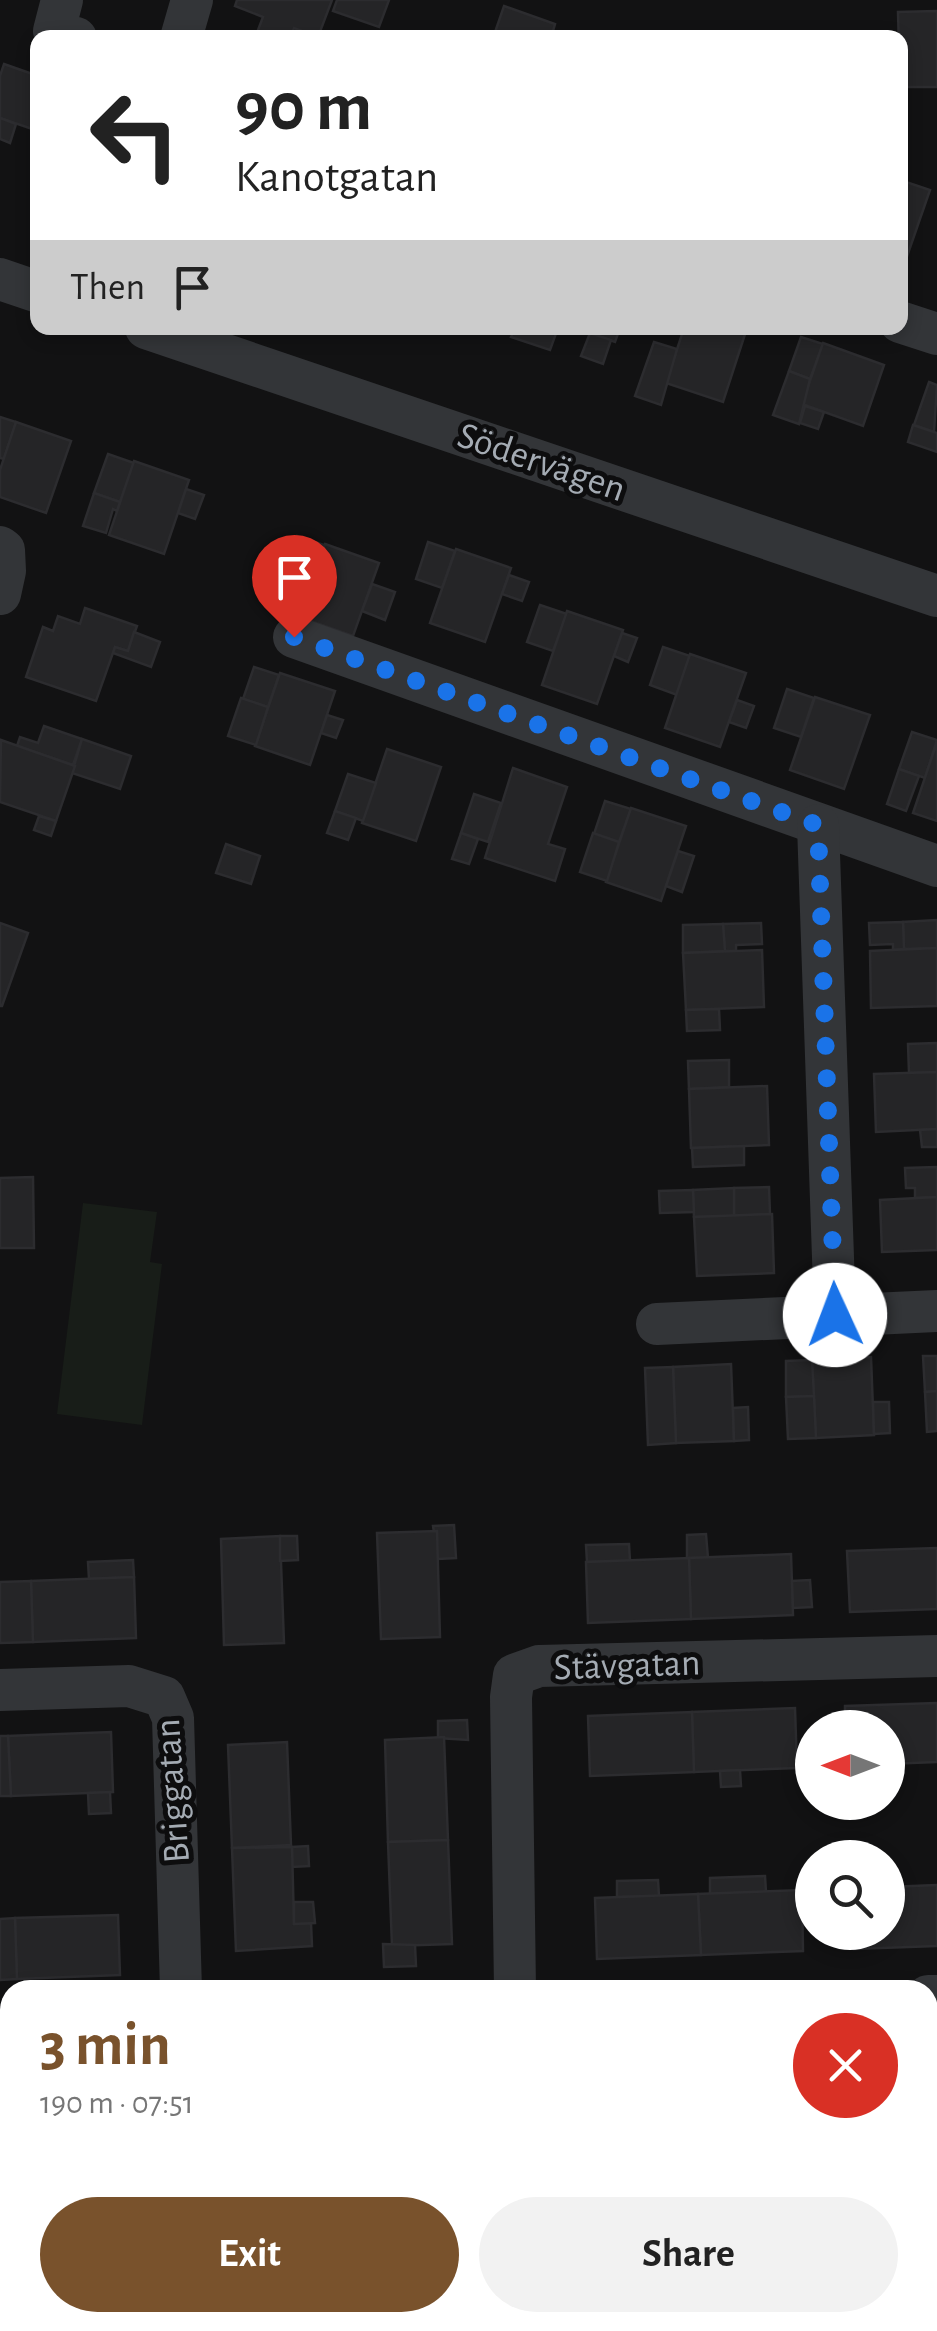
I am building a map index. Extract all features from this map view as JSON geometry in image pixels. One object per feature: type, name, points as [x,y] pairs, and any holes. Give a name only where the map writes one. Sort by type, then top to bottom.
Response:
[{"type":"street","points":[[54,30],[62,0]]},
{"type":"street","points":[[183,30],[192,0]]},
{"type":"street","points":[[0,279],[30,289]]},
{"type":"street","points":[[908,325],[937,334]]},
{"type":"street","name":"Södervägen","points":[[167,335],[937,596]]},
{"type":"street","points":[[0,547],[4,550],[6,571],[0,594]]},
{"type":"street","points":[[294,637],[937,866]]},
{"type":"street","points":[[818,825],[835,1315]]},
{"type":"street","points":[[658,1324],[937,1311]]},
{"type":"street","name":"Stävgatan","points":[[515,1980],[514,1675],[539,1666],[937,1656]]},
{"type":"street","name":"Briggatan","points":[[0,1690],[129,1686],[164,1697],[173,1718],[181,1980]]},
{"type":"shaded area","points":[[83,1203],[157,1212],[150,1262],[162,1264],[142,1425],[57,1414]]},
{"type":"building","points":[[237,0],[332,0],[321,30],[258,30],[263,17],[235,6]]},
{"type":"building","points":[[337,0],[389,0],[379,27],[333,11]]},
{"type":"building","points":[[504,6],[555,24],[553,30],[496,30]]},
{"type":"building","points":[[937,11],[937,87],[908,87],[908,30],[898,30],[898,12]]},
{"type":"building","points":[[4,64],[30,73],[30,128],[0,118],[0,76]]},
{"type":"building","points":[[0,118],[16,124],[10,143],[0,139]]},
{"type":"building","points":[[908,183],[930,190],[908,254]]},
{"type":"building","points":[[512,335],[555,335],[550,350]]},
{"type":"building","points":[[589,335],[611,340],[603,364],[581,356]]},
{"type":"building","points":[[595,335],[618,335],[615,342]]},
{"type":"building","points":[[682,335],[745,335],[723,402],[666,383]]},
{"type":"building","points":[[801,337],[823,344],[810,379],[789,371]]},
{"type":"building","points":[[654,342],[677,349],[661,405],[635,396]]},
{"type":"building","points":[[823,343],[884,365],[863,426],[802,404]]},
{"type":"building","points":[[789,371],[810,379],[799,424],[773,415]]},
{"type":"building","points":[[929,382],[937,385],[934,432],[914,425]]},
{"type":"building","points":[[805,406],[824,412],[818,429],[800,423]]},
{"type":"building","points":[[0,417],[16,422],[4,459],[0,458]]},
{"type":"building","points":[[16,422],[71,441],[46,513],[0,497],[0,470]]},
{"type":"building","points":[[913,425],[937,433],[937,452],[908,442]]},
{"type":"building","points":[[108,454],[134,463],[120,502],[94,493]]},
{"type":"building","points":[[134,461],[189,480],[164,554],[109,535]]},
{"type":"building","points":[[186,489],[204,495],[195,519],[178,513]]},
{"type":"building","points":[[94,493],[120,502],[117,511],[113,509],[106,533],[83,526]]},
{"type":"building","points":[[297,536],[324,545],[311,583],[284,574]]},
{"type":"building","points":[[428,542],[455,551],[442,588],[416,579]]},
{"type":"building","points":[[325,544],[379,563],[353,636],[299,617],[304,602],[295,599],[301,580],[311,583]]},
{"type":"building","points":[[456,549],[511,568],[485,642],[430,623]]},
{"type":"building","points":[[509,575],[529,582],[522,601],[502,594]]},
{"type":"building","points":[[372,584],[395,592],[385,620],[362,611]]},
{"type":"building","points":[[540,605],[567,614],[553,651],[527,642]]},
{"type":"building","points":[[85,608],[137,626],[128,651],[115,647],[96,701],[26,677],[43,627],[53,631],[58,616],[80,624]]},
{"type":"building","points":[[567,611],[623,630],[597,704],[542,685]]},
{"type":"building","points":[[134,632],[160,642],[151,667],[113,653],[115,647],[128,651]]},
{"type":"building","points":[[622,633],[637,638],[628,662],[614,656]]},
{"type":"building","points":[[663,647],[690,656],[677,695],[650,685]]},
{"type":"building","points":[[690,654],[746,673],[720,747],[665,728]]},
{"type":"building","points":[[254,667],[279,675],[268,707],[243,699]]},
{"type":"building","points":[[280,673],[335,691],[310,765],[255,746]]},
{"type":"building","points":[[787,689],[814,698],[801,737],[774,728]]},
{"type":"building","points":[[815,697],[870,715],[844,789],[790,770]]},
{"type":"building","points":[[241,698],[268,707],[256,745],[228,736]]},
{"type":"building","points":[[737,700],[754,706],[746,728],[729,722]]},
{"type":"building","points":[[327,715],[343,720],[336,738],[321,733]]},
{"type":"building","points":[[44,726],[82,739],[73,765],[17,746],[20,737],[38,743]]},
{"type":"building","points":[[912,732],[937,740],[925,778],[899,769]]},
{"type":"building","points":[[82,739],[131,756],[120,789],[72,773]]},
{"type":"building","points":[[1,740],[75,766],[56,821],[0,802]]},
{"type":"building","points":[[937,742],[937,821],[913,813]]},
{"type":"building","points":[[387,749],[441,767],[416,841],[362,823]]},
{"type":"building","points":[[513,768],[567,787],[548,844],[565,849],[555,881],[485,858]]},
{"type":"building","points":[[899,769],[919,776],[906,811],[887,804]]},
{"type":"building","points":[[348,774],[376,783],[363,821],[335,811]]},
{"type":"building","points":[[474,794],[501,803],[488,842],[461,833]]},
{"type":"building","points":[[605,801],[631,809],[619,842],[594,834]]},
{"type":"building","points":[[631,808],[686,826],[661,901],[606,882]]},
{"type":"building","points":[[335,811],[356,818],[348,840],[327,833]]},
{"type":"building","points":[[39,816],[56,821],[51,836],[34,830]]},
{"type":"building","points":[[461,833],[478,839],[469,864],[452,859]]},
{"type":"building","points":[[593,833],[619,842],[607,881],[580,872]]},
{"type":"building","points":[[226,844],[260,856],[251,884],[216,873]]},
{"type":"building","points":[[678,851],[694,856],[682,892],[666,886]]},
{"type":"building","points":[[937,920],[937,948],[904,949],[903,922]]},
{"type":"building","points":[[903,922],[904,949],[893,950],[893,944],[870,945],[869,923]]},
{"type":"building","points":[[0,923],[28,933],[2,1006],[0,1006]]},
{"type":"building","points":[[761,923],[762,944],[736,945],[736,951],[725,951],[723,924]]},
{"type":"building","points":[[723,924],[725,951],[683,953],[683,925]]},
{"type":"building","points":[[937,948],[937,1006],[871,1008],[870,951]]},
{"type":"building","points":[[762,950],[764,1007],[686,1010],[683,953]]},
{"type":"building","points":[[719,1009],[720,1030],[687,1031],[686,1010]]},
{"type":"building","points":[[937,1043],[937,1072],[909,1073],[908,1044]]},
{"type":"building","points":[[729,1060],[729,1087],[689,1089],[688,1061]]},
{"type":"building","points":[[937,1072],[937,1129],[876,1132],[874,1074]]},
{"type":"building","points":[[767,1086],[769,1145],[691,1148],[689,1089]]},
{"type":"building","points":[[937,1129],[937,1147],[922,1147],[920,1130]]},
{"type":"building","points":[[744,1146],[744,1165],[693,1167],[692,1148]]},
{"type":"building","points":[[937,1167],[937,1197],[915,1198],[915,1188],[906,1188],[905,1168]]},
{"type":"building","points":[[33,1177],[34,1248],[0,1248],[0,1178]]},
{"type":"building","points":[[769,1187],[770,1214],[734,1216],[734,1188]]},
{"type":"building","points":[[734,1188],[734,1216],[694,1217],[693,1190]]},
{"type":"building","points":[[693,1190],[694,1212],[660,1213],[659,1191]]},
{"type":"building","points":[[937,1197],[937,1250],[882,1252],[880,1200]]},
{"type":"building","points":[[772,1214],[774,1273],[697,1276],[694,1217]]},
{"type":"building","points":[[923,1356],[937,1356],[937,1391],[925,1392]]},
{"type":"building","points":[[871,1357],[874,1435],[816,1438],[812,1360]]},
{"type":"building","points":[[812,1360],[814,1396],[786,1397],[786,1361]]},
{"type":"building","points":[[731,1364],[734,1441],[676,1443],[673,1367]]},
{"type":"building","points":[[673,1367],[676,1443],[648,1445],[645,1368]]},
{"type":"building","points":[[937,1391],[937,1431],[927,1432],[925,1392]]},
{"type":"building","points":[[814,1396],[816,1438],[788,1439],[786,1397]]},
{"type":"building","points":[[873,1402],[889,1402],[890,1433],[874,1434]]},
{"type":"building","points":[[748,1407],[749,1440],[734,1441],[733,1408]]},
{"type":"building","points":[[454,1525],[456,1558],[438,1559],[433,1526]]},
{"type":"building","points":[[437,1531],[440,1637],[381,1639],[377,1533]]},
{"type":"building","points":[[706,1534],[708,1558],[687,1558],[687,1535]]},
{"type":"building","points":[[280,1536],[284,1643],[224,1645],[221,1539]]},
{"type":"building","points":[[280,1536],[297,1536],[298,1560],[280,1561]]},
{"type":"building","points":[[629,1544],[630,1561],[587,1562],[586,1545]]},
{"type":"building","points":[[937,1548],[937,1609],[850,1612],[847,1551]]},
{"type":"building","points":[[791,1554],[793,1615],[691,1619],[689,1558]]},
{"type":"building","points":[[689,1558],[691,1619],[588,1623],[586,1562]]},
{"type":"building","points":[[133,1560],[134,1577],[89,1579],[88,1562]]},
{"type":"building","points":[[134,1577],[136,1638],[33,1642],[31,1581]]},
{"type":"building","points":[[810,1580],[812,1607],[793,1608],[792,1581]]},
{"type":"building","points":[[31,1581],[33,1642],[0,1643],[0,1582]]},
{"type":"building","points":[[937,1703],[937,1762],[905,1763],[905,1710],[845,1710],[845,1706]]},
{"type":"building","points":[[795,1708],[795,1768],[694,1772],[692,1712]]},
{"type":"building","points":[[692,1712],[694,1772],[590,1776],[588,1716]]},
{"type":"building","points":[[467,1720],[468,1740],[438,1738],[438,1721]]},
{"type":"building","points":[[111,1732],[113,1792],[11,1796],[8,1736]]},
{"type":"building","points":[[0,1736],[8,1736],[11,1796],[0,1796]]},
{"type":"building","points":[[444,1737],[448,1840],[388,1842],[385,1740]]},
{"type":"building","points":[[287,1742],[291,1845],[232,1848],[228,1745]]},
{"type":"building","points":[[740,1770],[741,1786],[721,1787],[720,1771]]},
{"type":"building","points":[[110,1792],[111,1813],[89,1814],[88,1793]]},
{"type":"building","points":[[448,1840],[452,1944],[392,1946],[388,1842]]},
{"type":"building","points":[[308,1846],[309,1866],[292,1867],[292,1847]]},
{"type":"building","points":[[292,1847],[294,1924],[311,1923],[312,1946],[236,1951],[232,1848]]},
{"type":"building","points":[[765,1876],[766,1892],[710,1894],[710,1878]]},
{"type":"building","points":[[658,1880],[659,1896],[617,1897],[617,1881]]},
{"type":"building","points":[[937,1885],[937,1946],[905,1947],[905,1886]]},
{"type":"building","points":[[795,1890],[795,1950],[803,1951],[701,1955],[698,1894]]},
{"type":"building","points":[[698,1894],[701,1955],[597,1959],[595,1898]]},
{"type":"building","points":[[294,1902],[313,1902],[315,1923],[294,1924]]},
{"type":"building","points":[[118,1915],[120,1975],[17,1979],[15,1918]]},
{"type":"building","points":[[15,1918],[17,1979],[0,1980],[0,1919]]},
{"type":"building","points":[[383,1944],[415,1945],[416,1966],[384,1967]]},
{"type":"route","points":[[294,637],[818,825],[835,1315]]}]
